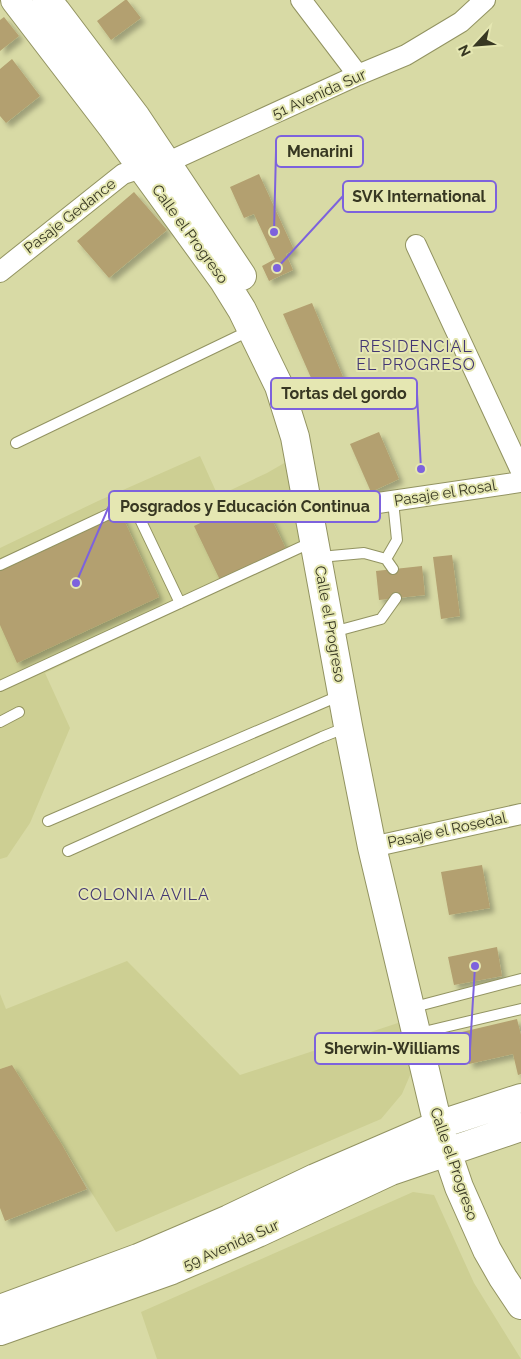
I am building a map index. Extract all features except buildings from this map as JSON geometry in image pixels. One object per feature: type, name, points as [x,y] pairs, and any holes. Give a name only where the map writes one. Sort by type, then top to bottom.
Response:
[{"type":"street","name":"Calle el Progreso","points":[[15,0],[113,128],[154,166],[238,269],[284,352],[298,388],[317,512],[321,552],[337,630],[360,721],[379,845],[459,1186],[487,1250],[521,1305]]},
{"type":"street","name":"Calle el Progreso","points":[[47,0],[136,117],[154,166],[242,310],[280,386],[317,512]]},
{"type":"street","points":[[301,0],[358,76]]},
{"type":"street","name":"51 Avenida Sur","points":[[154,166],[406,55],[461,22],[484,0]]},
{"type":"street","name":"Pasaje Gedance","points":[[0,272],[123,174],[154,166]]},
{"type":"street","points":[[416,244],[521,471]]},
{"type":"street","name":"Pasaje el Rosal","points":[[317,512],[521,482]]},
{"type":"street","name":"Calle el Progreso","points":[[337,630],[342,694],[348,726],[422,1005],[444,1123]]},
{"type":"street","name":"Pasaje el Rosedal","points":[[379,845],[521,814]]},
{"type":"street","name":"59 Avenida Sur","points":[[0,1309],[138,1258],[229,1220],[315,1178],[444,1123],[521,1098]]},
{"type":"street","name":"59 Avenida Sur","points":[[0,1331],[172,1270],[258,1233],[390,1171],[521,1127]]},
{"type":"street","name":"Calle el Progreso","points":[[452,1151],[472,1190],[489,1232],[521,1287]]},
{"type":"lane","points":[[16,443],[252,330]]},
{"type":"lane","points":[[386,559],[397,540],[393,501]]},
{"type":"lane","points":[[0,565],[126,506],[132,508],[138,515],[180,602]]},
{"type":"lane","points":[[0,685],[180,602],[321,552],[364,553],[386,559],[393,569]]},
{"type":"lane","points":[[337,630],[381,619],[396,598]]},
{"type":"lane","points":[[48,821],[342,694]]},
{"type":"lane","points":[[0,722],[19,712]]},
{"type":"lane","points":[[68,852],[348,726]]},
{"type":"lane","points":[[422,1005],[521,979]]},
{"type":"lane","points":[[428,1031],[521,1009]]},
{"type":"shaded area","points":[[200,456],[218,496],[267,473],[293,458],[305,550],[45,673],[70,728],[30,823],[7,857],[0,859],[0,548],[98,501]]},
{"type":"shaded area","points":[[127,961],[240,1075],[401,1022],[411,1073],[402,1094],[381,1119],[116,1232],[12,1065],[0,1069],[0,994],[6,1009]]},
{"type":"shaded area","points":[[413,1192],[434,1195],[474,1283],[521,1359],[157,1359],[141,1312]]},
{"type":"place","name":"Menarini","points":[[274,232]]},
{"type":"place","name":"SVK International","points":[[277,268]]},
{"type":"place","name":"Tortas del gordo","points":[[421,469]]},
{"type":"place","name":"Posgrados y Educación Continua","points":[[76,583]]},
{"type":"place","name":"Sherwin-Williams","points":[[475,966]]},
{"type":"district","name":"RESIDENCIAL EL PROGRESO","points":[[416,355]]},
{"type":"district","name":"COLONIA AVILA","points":[[144,894]]}]
